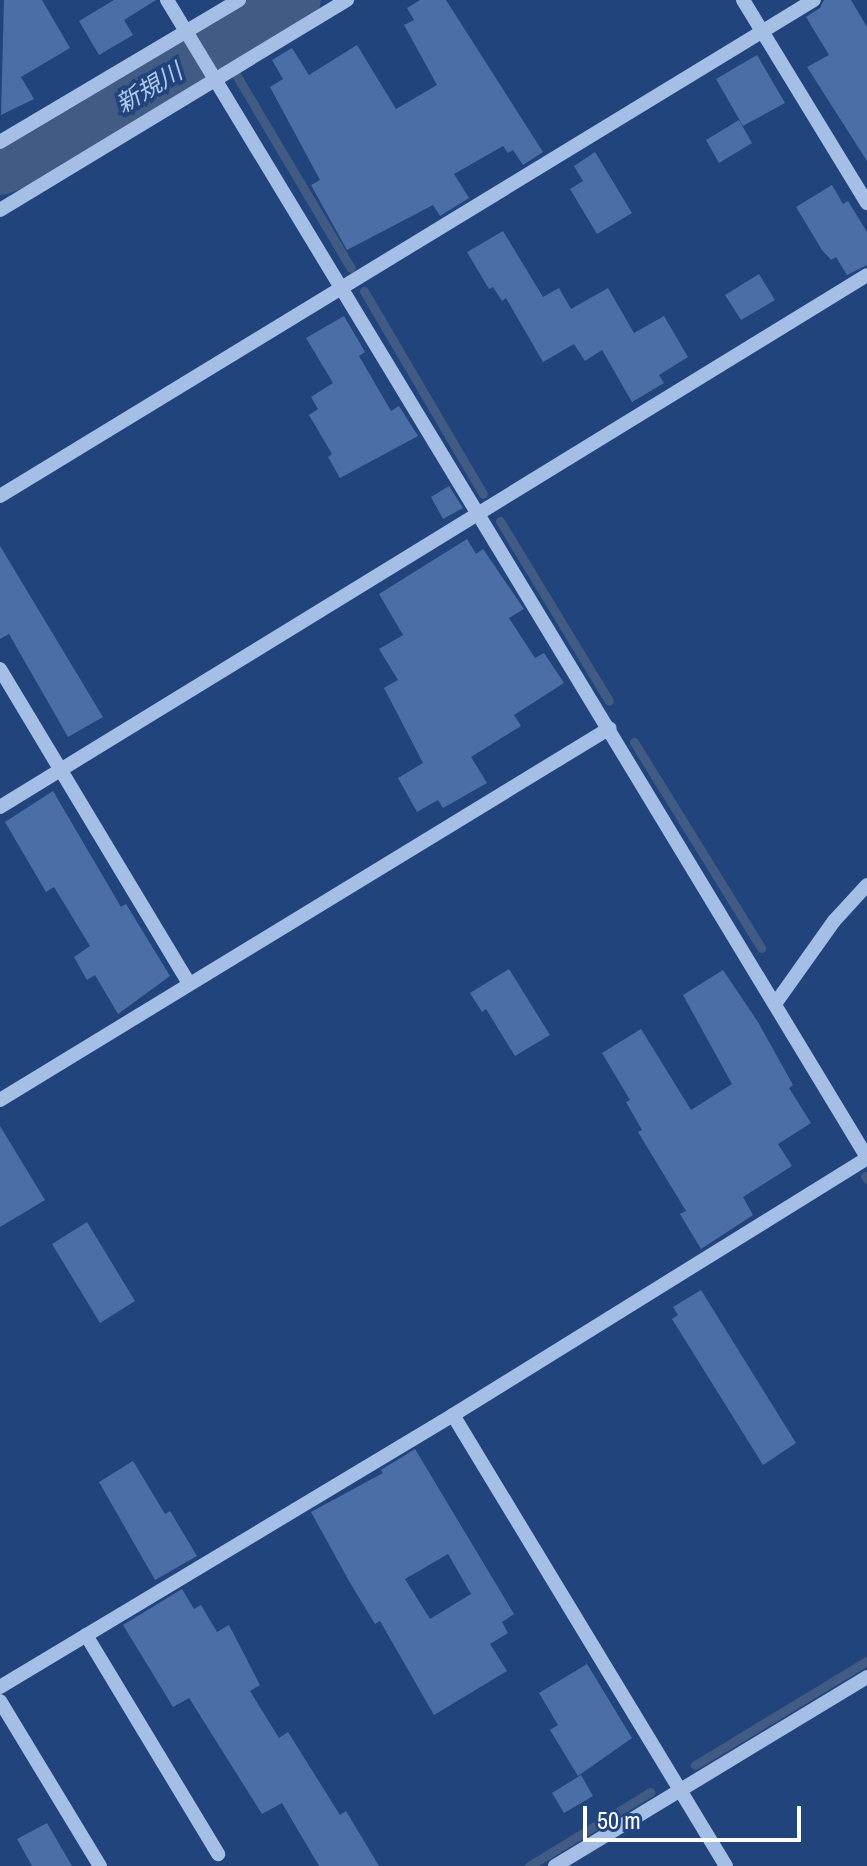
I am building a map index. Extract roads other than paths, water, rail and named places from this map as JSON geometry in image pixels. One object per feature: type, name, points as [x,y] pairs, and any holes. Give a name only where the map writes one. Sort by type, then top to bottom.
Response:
[{"type":"street","points":[[0,1687],[453,1415],[867,1158],[217,76],[167,0]]},
{"type":"street","points":[[0,142],[187,34],[239,0]]},
{"type":"street","points":[[0,210],[347,0]]},
{"type":"street","points":[[743,0],[867,203]]},
{"type":"street","points":[[0,496],[814,0]]},
{"type":"street","points":[[0,807],[867,275]]},
{"type":"street","points":[[0,669],[189,983]]},
{"type":"street","points":[[0,1100],[610,728]]},
{"type":"street","points":[[775,1004],[834,921],[867,885]]},
{"type":"street","points":[[453,1415],[726,1866]]},
{"type":"street","points":[[86,1635],[218,1854]]},
{"type":"street","points":[[555,1866],[867,1677]]},
{"type":"street","points":[[0,1701],[100,1866]]},
{"type":"waterway","name":"新規川","points":[[0,169],[44,152],[295,0]]},
{"type":"waterway","points":[[219,46],[351,268]]},
{"type":"waterway","points":[[364,291],[483,494]]},
{"type":"waterway","points":[[500,521],[609,701]]},
{"type":"waterway","points":[[634,742],[761,948]]},
{"type":"waterway","points":[[695,1765],[867,1661]]},
{"type":"waterway","points":[[529,1866],[650,1792]]}]
